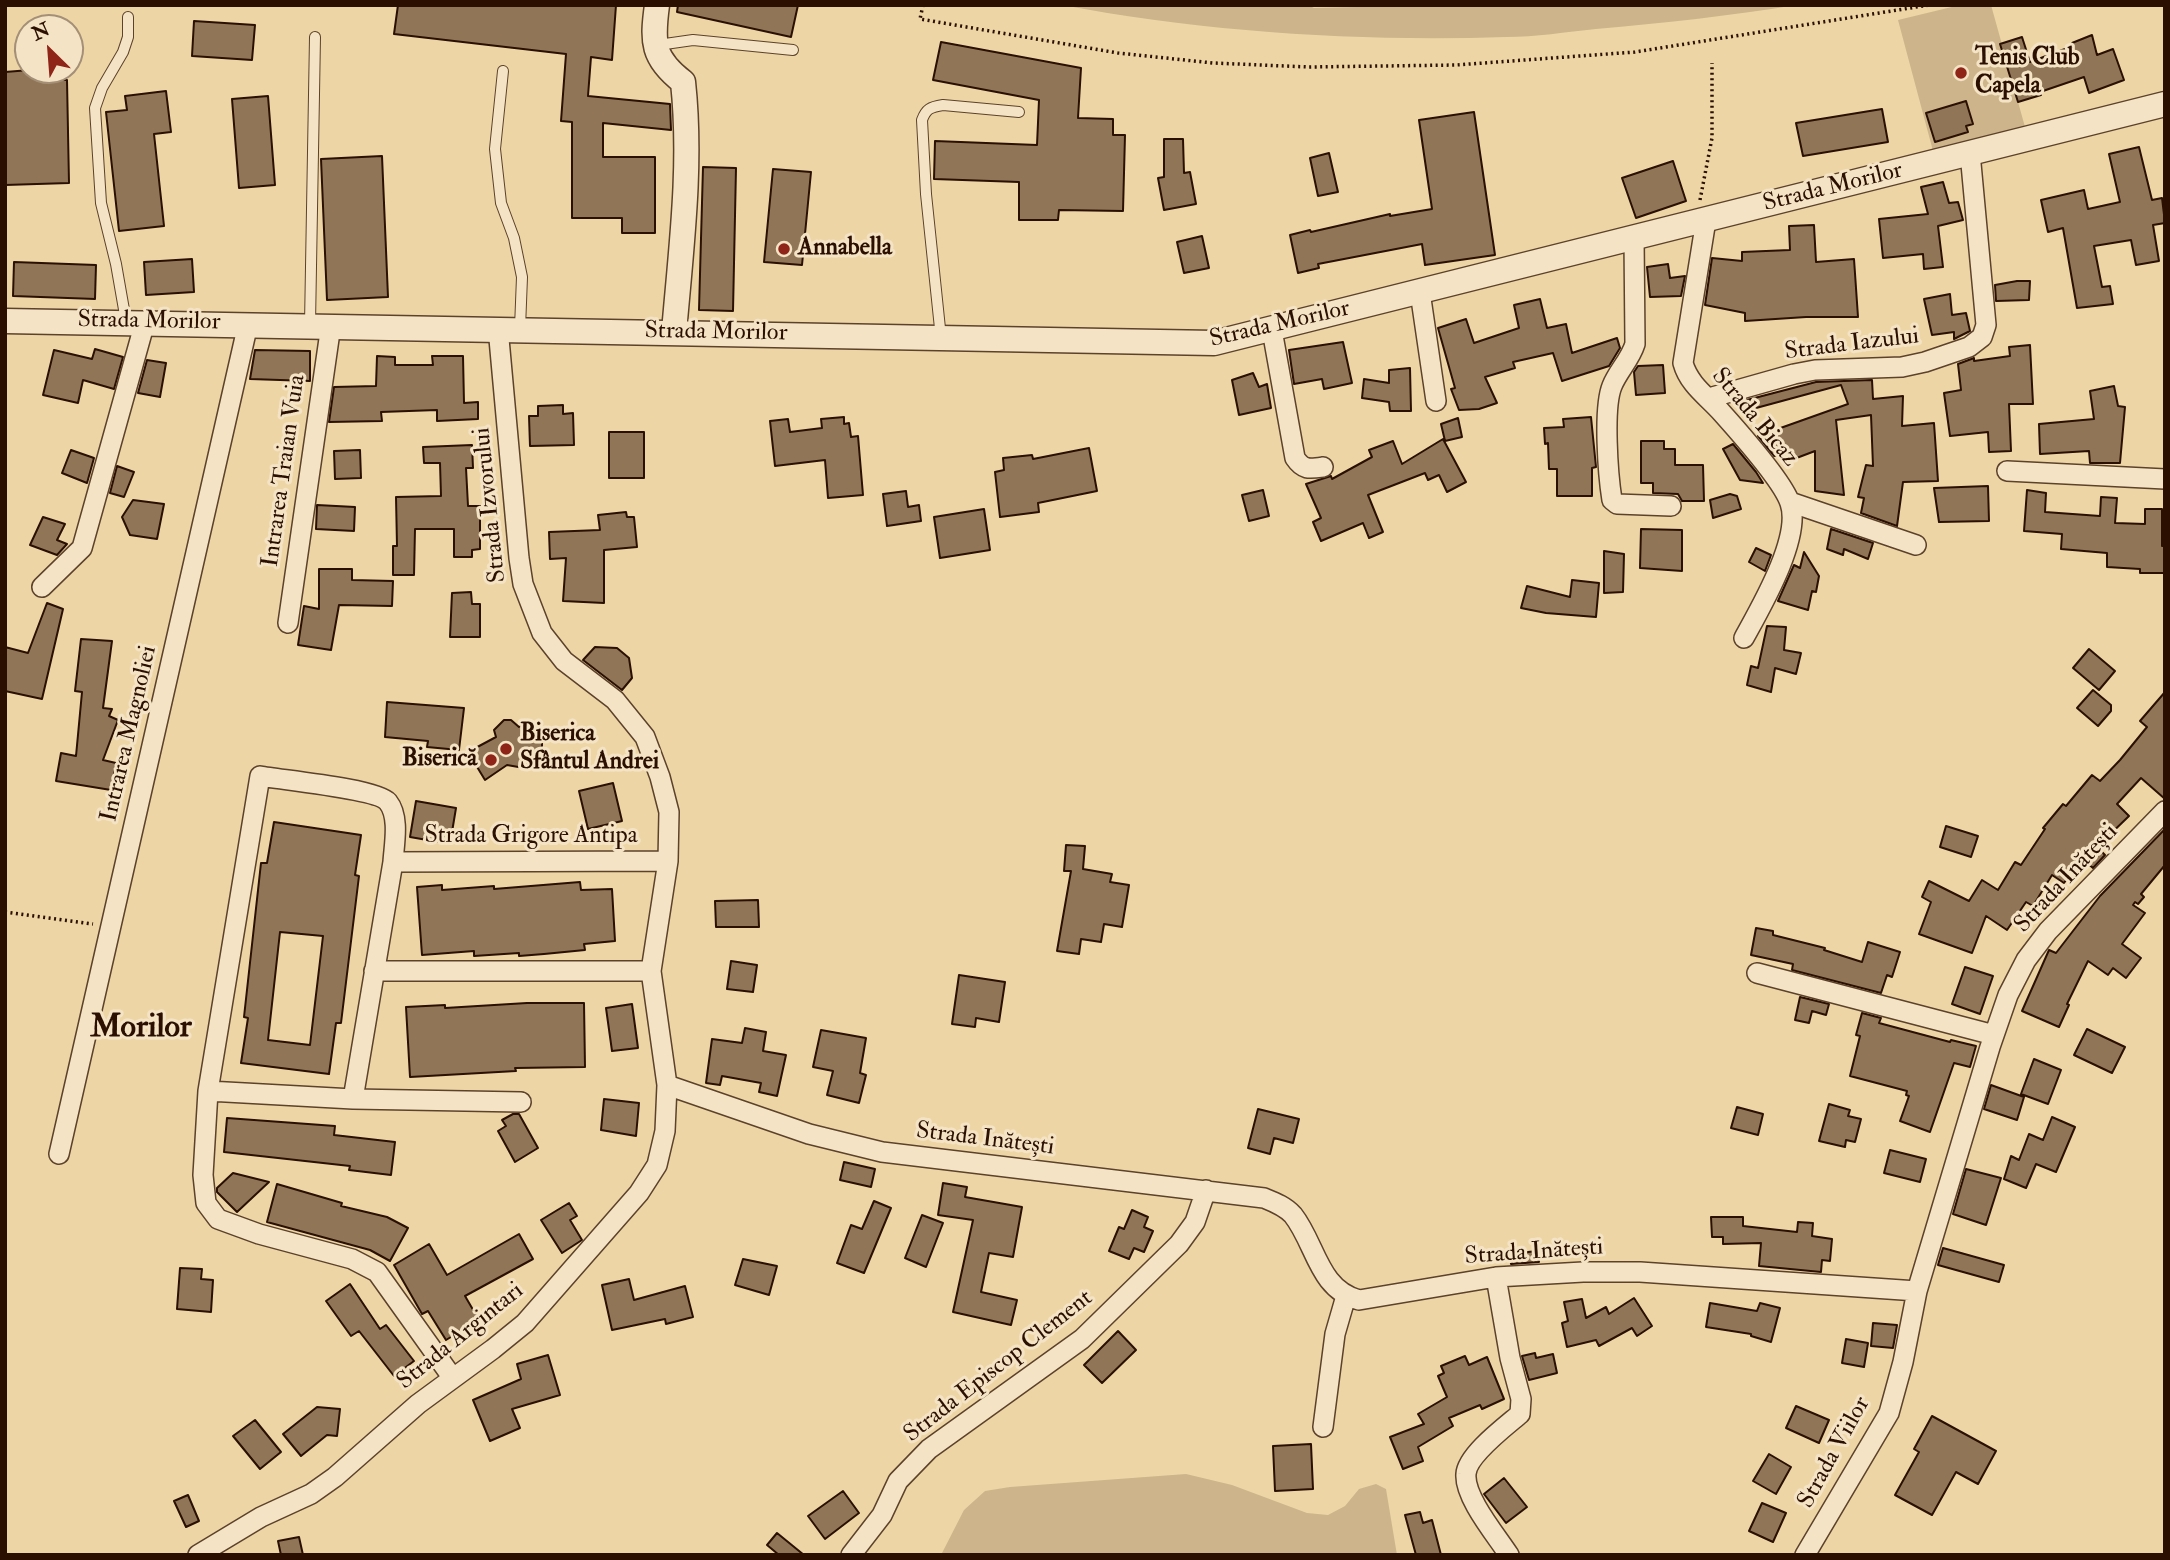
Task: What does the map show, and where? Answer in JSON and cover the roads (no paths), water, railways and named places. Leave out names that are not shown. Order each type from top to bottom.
[{"type":"street","points":[[657,5],[654,46],[666,69],[683,82],[686,111],[686,188],[674,332]]},
{"type":"street","name":"Strada Morilor","points":[[5,321],[1214,343],[2165,104]]},
{"type":"street","name":"Strada Iazului","points":[[1709,398],[1805,372],[1902,367],[1925,362],[1978,342],[1986,325],[1985,300],[1970,153]]},
{"type":"street","name":"Strada Bicaz","points":[[1700,222],[1683,363],[1690,381],[1709,398],[1779,484],[1790,502],[1793,515],[1790,543],[1744,638]]},
{"type":"street","points":[[1634,238],[1635,344],[1630,358],[1611,387],[1608,405],[1612,500],[1617,504],[1671,506]]},
{"type":"street","points":[[1420,292],[1436,401]]},
{"type":"street","points":[[42,587],[82,548],[136,322]]},
{"type":"street","name":"Intrarea Magnoliei","points":[[60,1154],[248,324]]},
{"type":"street","name":"Intrarea Traian Vuia","points":[[288,623],[320,325]]},
{"type":"street","name":"Strada Izvorului","points":[[509,329],[523,584],[536,621],[552,647],[578,673],[615,700],[645,737],[669,812],[668,861],[651,971],[667,1085]]},
{"type":"street","points":[[1272,330],[1295,458],[1300,466],[1306,469],[1323,467]]},
{"type":"street","points":[[2007,471],[2165,479]]},
{"type":"street","points":[[1790,502],[1916,545]]},
{"type":"street","points":[[353,1099],[393,862],[395,822],[388,802],[371,793],[260,776],[208,1091],[203,1175],[206,1203],[218,1219],[259,1234],[352,1259],[377,1272],[453,1377]]},
{"type":"street","name":"Strada Inătești","points":[[667,1085],[809,1134],[881,1152],[1264,1198],[1282,1205],[1293,1215],[1331,1285],[1346,1297],[1359,1300],[1496,1277],[1583,1272],[1640,1272],[1917,1291],[1994,1035],[2026,960],[2048,931],[2165,811]]},
{"type":"street","name":"Strada Grigore Antipa","points":[[393,862],[668,861]]},
{"type":"street","points":[[374,971],[651,971]]},
{"type":"street","points":[[1757,973],[1994,1035]]},
{"type":"street","name":"Strada Argintari","points":[[198,1555],[261,1517],[311,1494],[335,1477],[383,1432],[525,1323],[639,1193],[657,1164],[664,1130],[667,1085]]},
{"type":"street","points":[[208,1091],[353,1099],[521,1102]]},
{"type":"street","name":"Strada Episcop Clement","points":[[851,1555],[882,1515],[898,1481],[929,1449],[1082,1339],[1179,1244],[1195,1222],[1206,1191]]},
{"type":"street","points":[[1496,1277],[1521,1399],[1520,1414],[1474,1457],[1466,1472],[1468,1489],[1509,1555]]},
{"type":"street","name":"Strada Viilor","points":[[1805,1555],[1889,1413],[1903,1362],[1917,1291]]},
{"type":"street","points":[[1323,1427],[1335,1334],[1346,1297]]},
{"type":"lane","points":[[128,17],[128,37],[123,52],[102,88],[95,108],[101,203],[116,264],[136,322]]},
{"type":"lane","points":[[316,37],[320,325]]},
{"type":"lane","points":[[654,46],[693,40],[793,50]]},
{"type":"lane","points":[[503,71],[495,149],[501,203],[514,238],[522,276],[509,329]]},
{"type":"lane","points":[[941,338],[926,194],[922,120],[925,111],[933,106],[943,105],[1019,112]]},
{"type":"place","name":"Tenis Club Capela","points":[[1961,73]]},
{"type":"place","name":"Annabella","points":[[784,249]]},
{"type":"place","name":"Biserica Sfântul Andrei","points":[[506,749]]},
{"type":"place","name":"Biserică","points":[[491,760]]},
{"type":"district","name":"Morilor","points":[[141,1029]]}]
